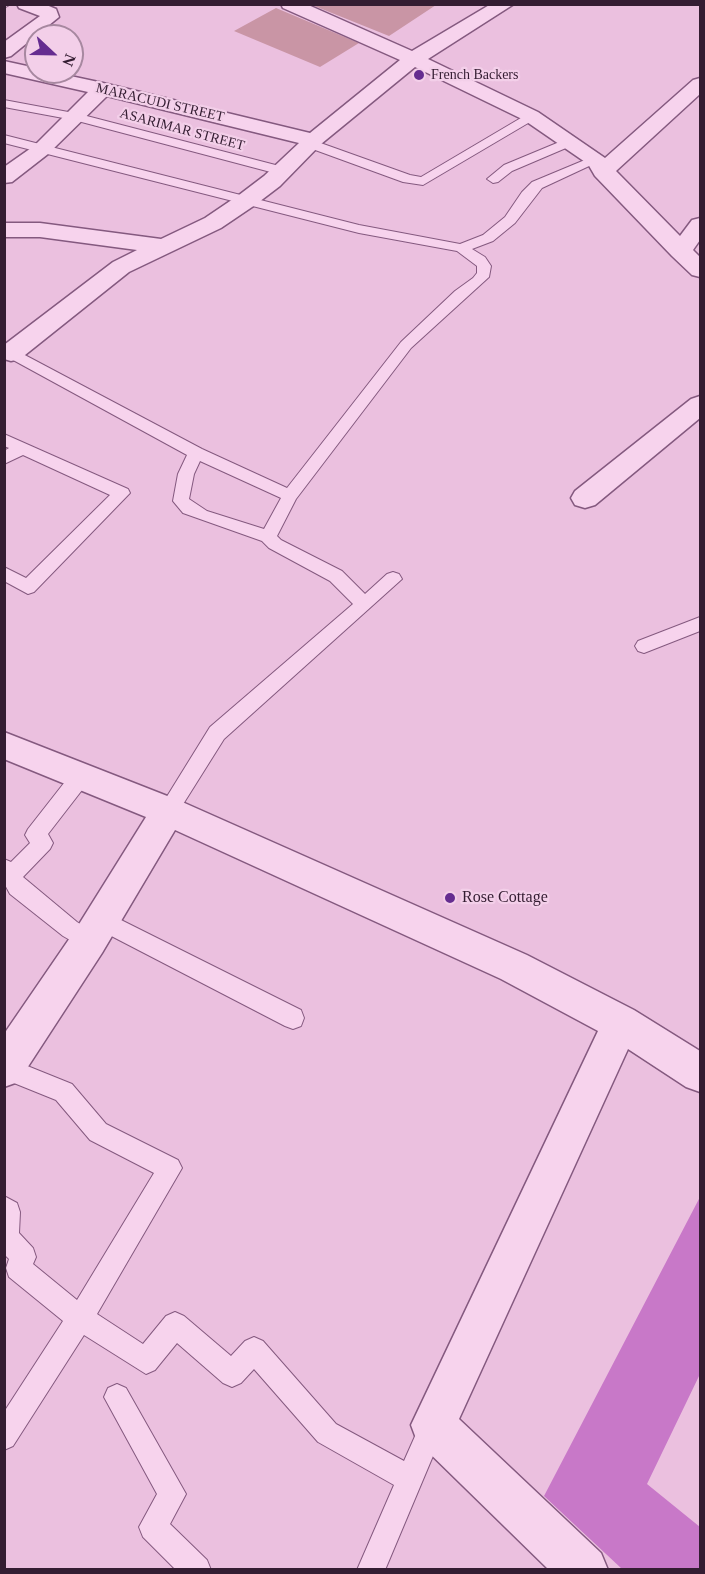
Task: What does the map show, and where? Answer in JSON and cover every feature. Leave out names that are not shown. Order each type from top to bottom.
[{"type":"street","points":[[4,52],[50,17],[49,13],[26,4]]},
{"type":"street","points":[[290,4],[413,59],[531,116],[600,166],[700,270]]},
{"type":"street","points":[[7,354],[121,267],[213,223],[247,200],[312,142],[413,59],[505,4]]},
{"type":"street","name":"MARACUDI STREET","points":[[4,68],[103,89],[312,142]]},
{"type":"street","points":[[600,166],[637,143],[700,84]]},
{"type":"street","points":[[4,177],[41,150],[103,89]]},
{"type":"street","points":[[680,251],[700,225]]},
{"type":"street","points":[[4,230],[40,230],[164,246]]},
{"type":"street","points":[[585,498],[700,405]]},
{"type":"street","points":[[4,745],[168,811],[514,967],[621,1023],[700,1073]]},
{"type":"street","points":[[4,1068],[95,930],[168,811]]},
{"type":"street","points":[[585,1569],[433,1425],[621,1023]]},
{"type":"lane","name":"ASARIMAR STREET","points":[[4,103],[75,117],[282,171]]},
{"type":"lane","points":[[312,142],[408,179],[423,181],[531,116]]},
{"type":"lane","points":[[4,140],[359,229],[461,248],[480,260],[484,266],[484,274],[406,345],[290,496],[268,537]]},
{"type":"lane","points":[[493,179],[508,168],[569,142]]},
{"type":"lane","points":[[461,248],[489,238],[510,220],[526,195],[537,185],[600,166]]},
{"type":"lane","points":[[7,354],[196,453],[290,496]]},
{"type":"lane","points":[[4,439],[122,493],[28,587],[4,573]]},
{"type":"lane","points":[[4,459],[21,448]]},
{"type":"lane","points":[[196,453],[186,474],[181,501],[189,509],[268,537],[275,544],[336,576],[363,603]]},
{"type":"lane","points":[[168,811],[217,733],[393,579]]},
{"type":"lane","points":[[644,646],[700,624]]},
{"type":"lane","points":[[82,775],[35,835],[43,843],[7,872],[17,886],[70,929],[95,930],[188,962],[293,1018]]},
{"type":"lane","points":[[4,1068],[64,1092],[98,1132],[170,1168],[80,1318],[4,1437]]},
{"type":"lane","points":[[4,1208],[8,1212],[7,1238],[24,1257],[18,1268],[80,1318],[146,1361],[175,1325],[232,1374],[254,1350],[327,1433],[410,1479]]},
{"type":"lane","points":[[117,1397],[172,1494],[153,1527],[197,1569]]},
{"type":"lane","points":[[371,1569],[433,1425]]},
{"type":"shaded area","points":[[312,5],[436,5],[389,36]]},
{"type":"shaded area","points":[[276,8],[359,43],[320,67],[234,31]]},
{"type":"building","points":[[700,1197],[700,1374],[647,1484],[700,1527],[700,1569],[622,1569],[544,1496]]},
{"type":"place","name":"French Backers","points":[[419,75]]},
{"type":"place","name":"Rose Cottage","points":[[450,898]]}]
